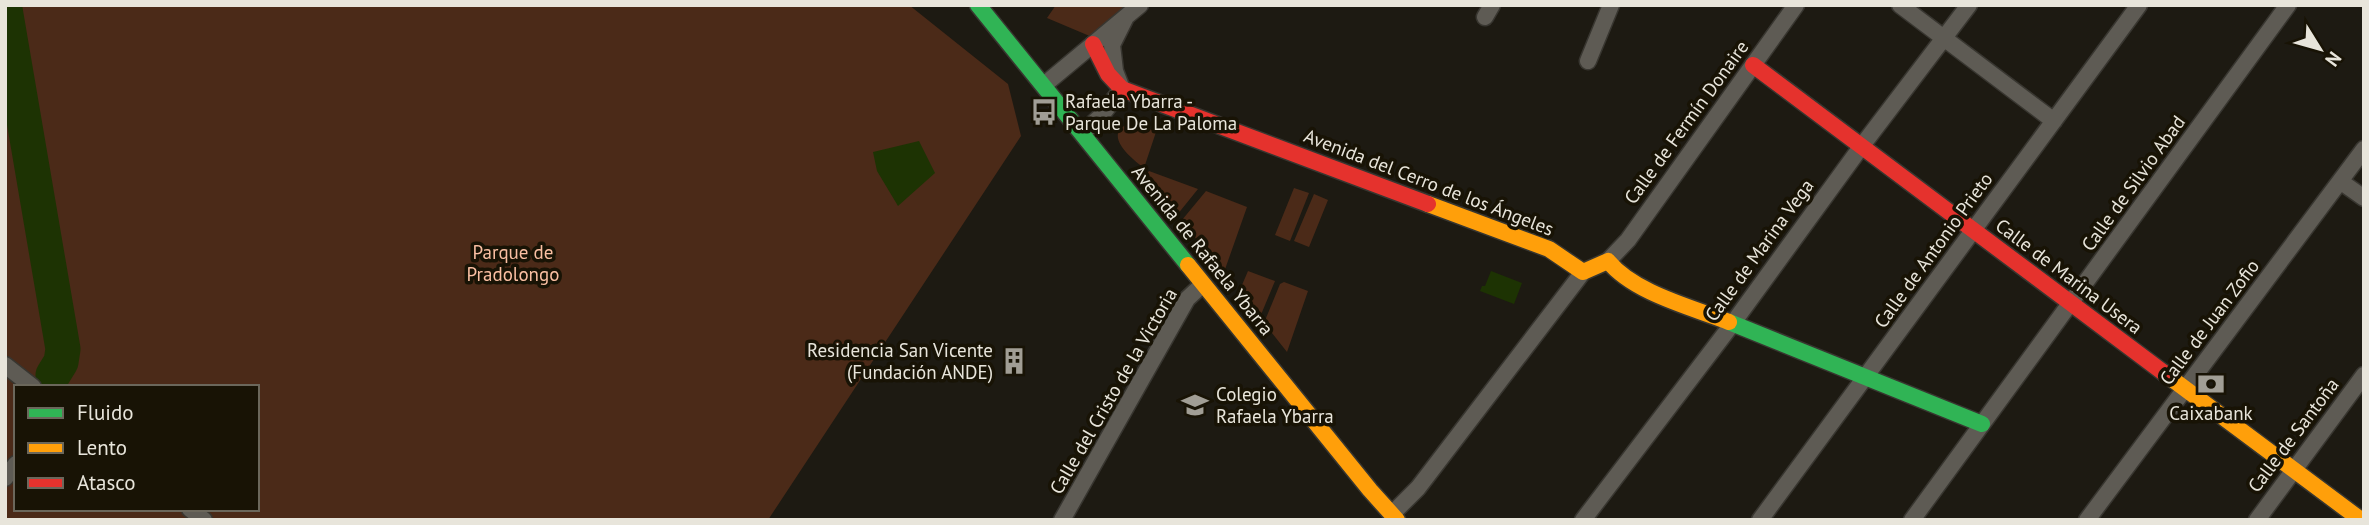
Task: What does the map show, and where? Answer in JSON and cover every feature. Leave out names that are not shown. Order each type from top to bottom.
[{"type":"street","name":"Avenida de Rafaela Ybarra","points":[[978,5],[1202,285],[1395,517]]},
{"type":"street","points":[[1044,85],[1140,5]]},
{"type":"street","points":[[1588,61],[1611,5]]},
{"type":"street","name":"Calle de Fermín Donaire","points":[[1608,261],[1628,240],[1796,5]]},
{"type":"street","points":[[1900,5],[2054,121]]},
{"type":"street","name":"Calle de Marina Vega","points":[[1583,520],[1969,5]]},
{"type":"street","name":"Calle de Antonio Prieto","points":[[1760,520],[2139,5]]},
{"type":"street","name":"Calle de Silvio Abad","points":[[1912,520],[2288,5]]},
{"type":"street","points":[[1122,89],[1115,71],[1112,45],[1125,19]]},
{"type":"street","points":[[1093,44],[1108,74],[1122,89]]},
{"type":"street","name":"Calle de Marina Usera","points":[[1753,65],[2361,520]]},
{"type":"street","points":[[1082,134],[1100,117],[1122,89]]},
{"type":"street","name":"Avenida del Cerro de los Ángeles","points":[[1122,89],[1549,249],[1583,272]]},
{"type":"street","name":"Calle de Juan Zofio","points":[[2087,520],[2364,149]]},
{"type":"street","points":[[2340,181],[2364,198]]},
{"type":"street","points":[[1395,517],[1583,272],[1608,261],[1616,271],[1636,285],[1982,424]]},
{"type":"street","name":"Calle del Cristo de la Victoria","points":[[1062,520],[1187,299],[1202,285]]},
{"type":"street","points":[[5,365],[30,385]]},
{"type":"street","name":"Calle de Santoña","points":[[2257,520],[2364,375]]},
{"type":"green space","name":"Parque de Pradolongo","points":[[5,5],[909,5],[1008,84],[1021,136],[768,520],[5,520]]},
{"type":"green space","points":[[1056,5],[1126,5],[1092,37],[1047,18]]},
{"type":"green space","points":[[1130,123],[1137,123],[1156,132],[1144,168],[1126,152],[1118,139],[1118,133]]},
{"type":"green space","points":[[1149,171],[1198,189],[1177,215],[1146,175]]},
{"type":"green space","points":[[1294,188],[1309,193],[1290,241],[1275,235]]},
{"type":"green space","points":[[1206,191],[1247,207],[1223,275],[1182,220]]},
{"type":"green space","points":[[1314,194],[1328,200],[1309,247],[1294,241]]},
{"type":"green space","points":[[1248,271],[1275,281],[1260,317],[1239,292]]},
{"type":"green space","points":[[1284,282],[1308,291],[1287,352],[1264,323],[1280,284]]},
{"type":"shaded area","points":[[919,141],[935,173],[898,206],[877,171],[873,152]]},
{"type":"shaded area","points":[[1491,271],[1522,283],[1514,304],[1480,291]]},
{"type":"waterway","points":[[5,9],[63,349],[61,362],[53,375]]},
{"type":"traffic: fast","points":[[978,5],[1188,265]]},
{"type":"traffic: fast","points":[[1729,322],[1982,424]]},
{"type":"traffic: slow","points":[[1428,204],[1549,249],[1583,272],[1608,261],[1619,272],[1648,290],[1729,322]]},
{"type":"traffic: slow","points":[[1188,265],[1397,520]]},
{"type":"traffic: slow","points":[[2164,373],[2361,520]]},
{"type":"traffic: jam","points":[[1093,44],[1108,74],[1122,89],[1428,204]]},
{"type":"traffic: jam","points":[[1753,65],[2164,373]]},
{"type":"place","name":"Rafaela Ybarra - Parque De La Paloma","points":[[1044,112]]},
{"type":"place","name":"Residencia San Vicente (Fundación ANDE)","points":[[1014,361]]},
{"type":"place","name":"Caixabank","points":[[2211,384]]},
{"type":"place","name":"Colegio Rafaela Ybarra","points":[[1195,405]]}]
